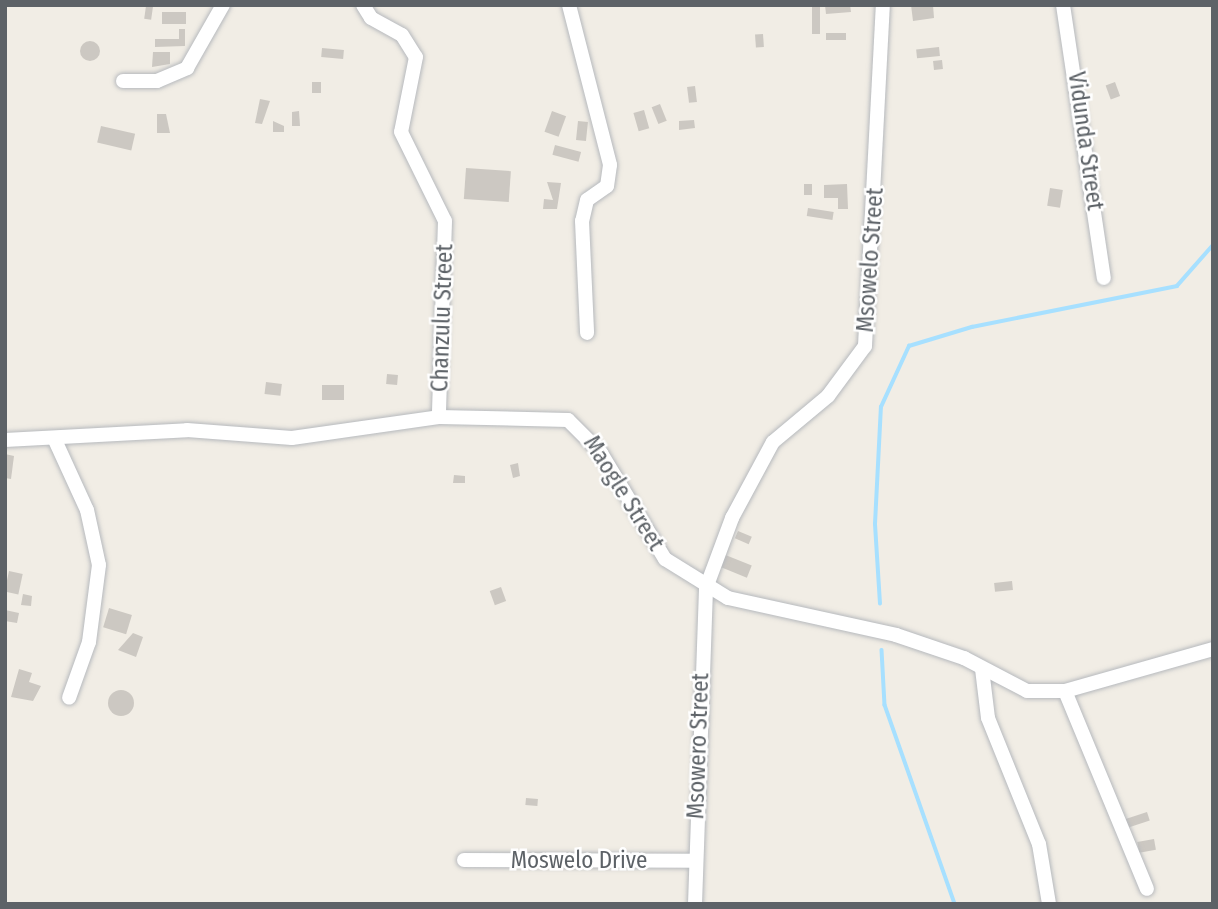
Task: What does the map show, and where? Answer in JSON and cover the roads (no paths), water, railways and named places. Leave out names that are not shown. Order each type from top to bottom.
[{"type":"street","points":[[123,81],[157,81],[187,68],[222,5]]},
{"type":"street","name":"Chanzulu Street","points":[[363,5],[371,18],[402,35],[416,57],[401,132],[445,220],[439,417]]},
{"type":"street","points":[[569,5],[610,165],[607,186],[587,201],[582,220],[587,333]]},
{"type":"street","name":"Msowelo Street","points":[[706,589],[732,518],[773,442],[828,396],[865,346],[883,5]]},
{"type":"street","name":"Vidunda Street","points":[[1063,5],[1104,278]]},
{"type":"street","name":"Maogle Street","points":[[5,440],[187,430],[292,438],[439,417],[544,417],[583,428],[665,559],[706,589],[799,617],[896,635],[982,669],[1027,691],[1065,691],[1213,649]]},
{"type":"street","points":[[54,438],[87,510],[99,565],[89,642],[69,698]]},
{"type":"street","name":"Msowero Street","points":[[695,904],[694,861],[706,589]]},
{"type":"street","points":[[982,669],[988,718],[1039,844],[1049,904]]},
{"type":"street","points":[[1065,691],[1147,889]]},
{"type":"street","name":"Moswelo Drive","points":[[464,859],[694,861]]},
{"type":"waterway","points":[[880,604],[875,524],[881,407],[909,346],[972,327],[1177,286],[1213,245]]},
{"type":"waterway","points":[[882,650],[885,705],[955,904]]}]
